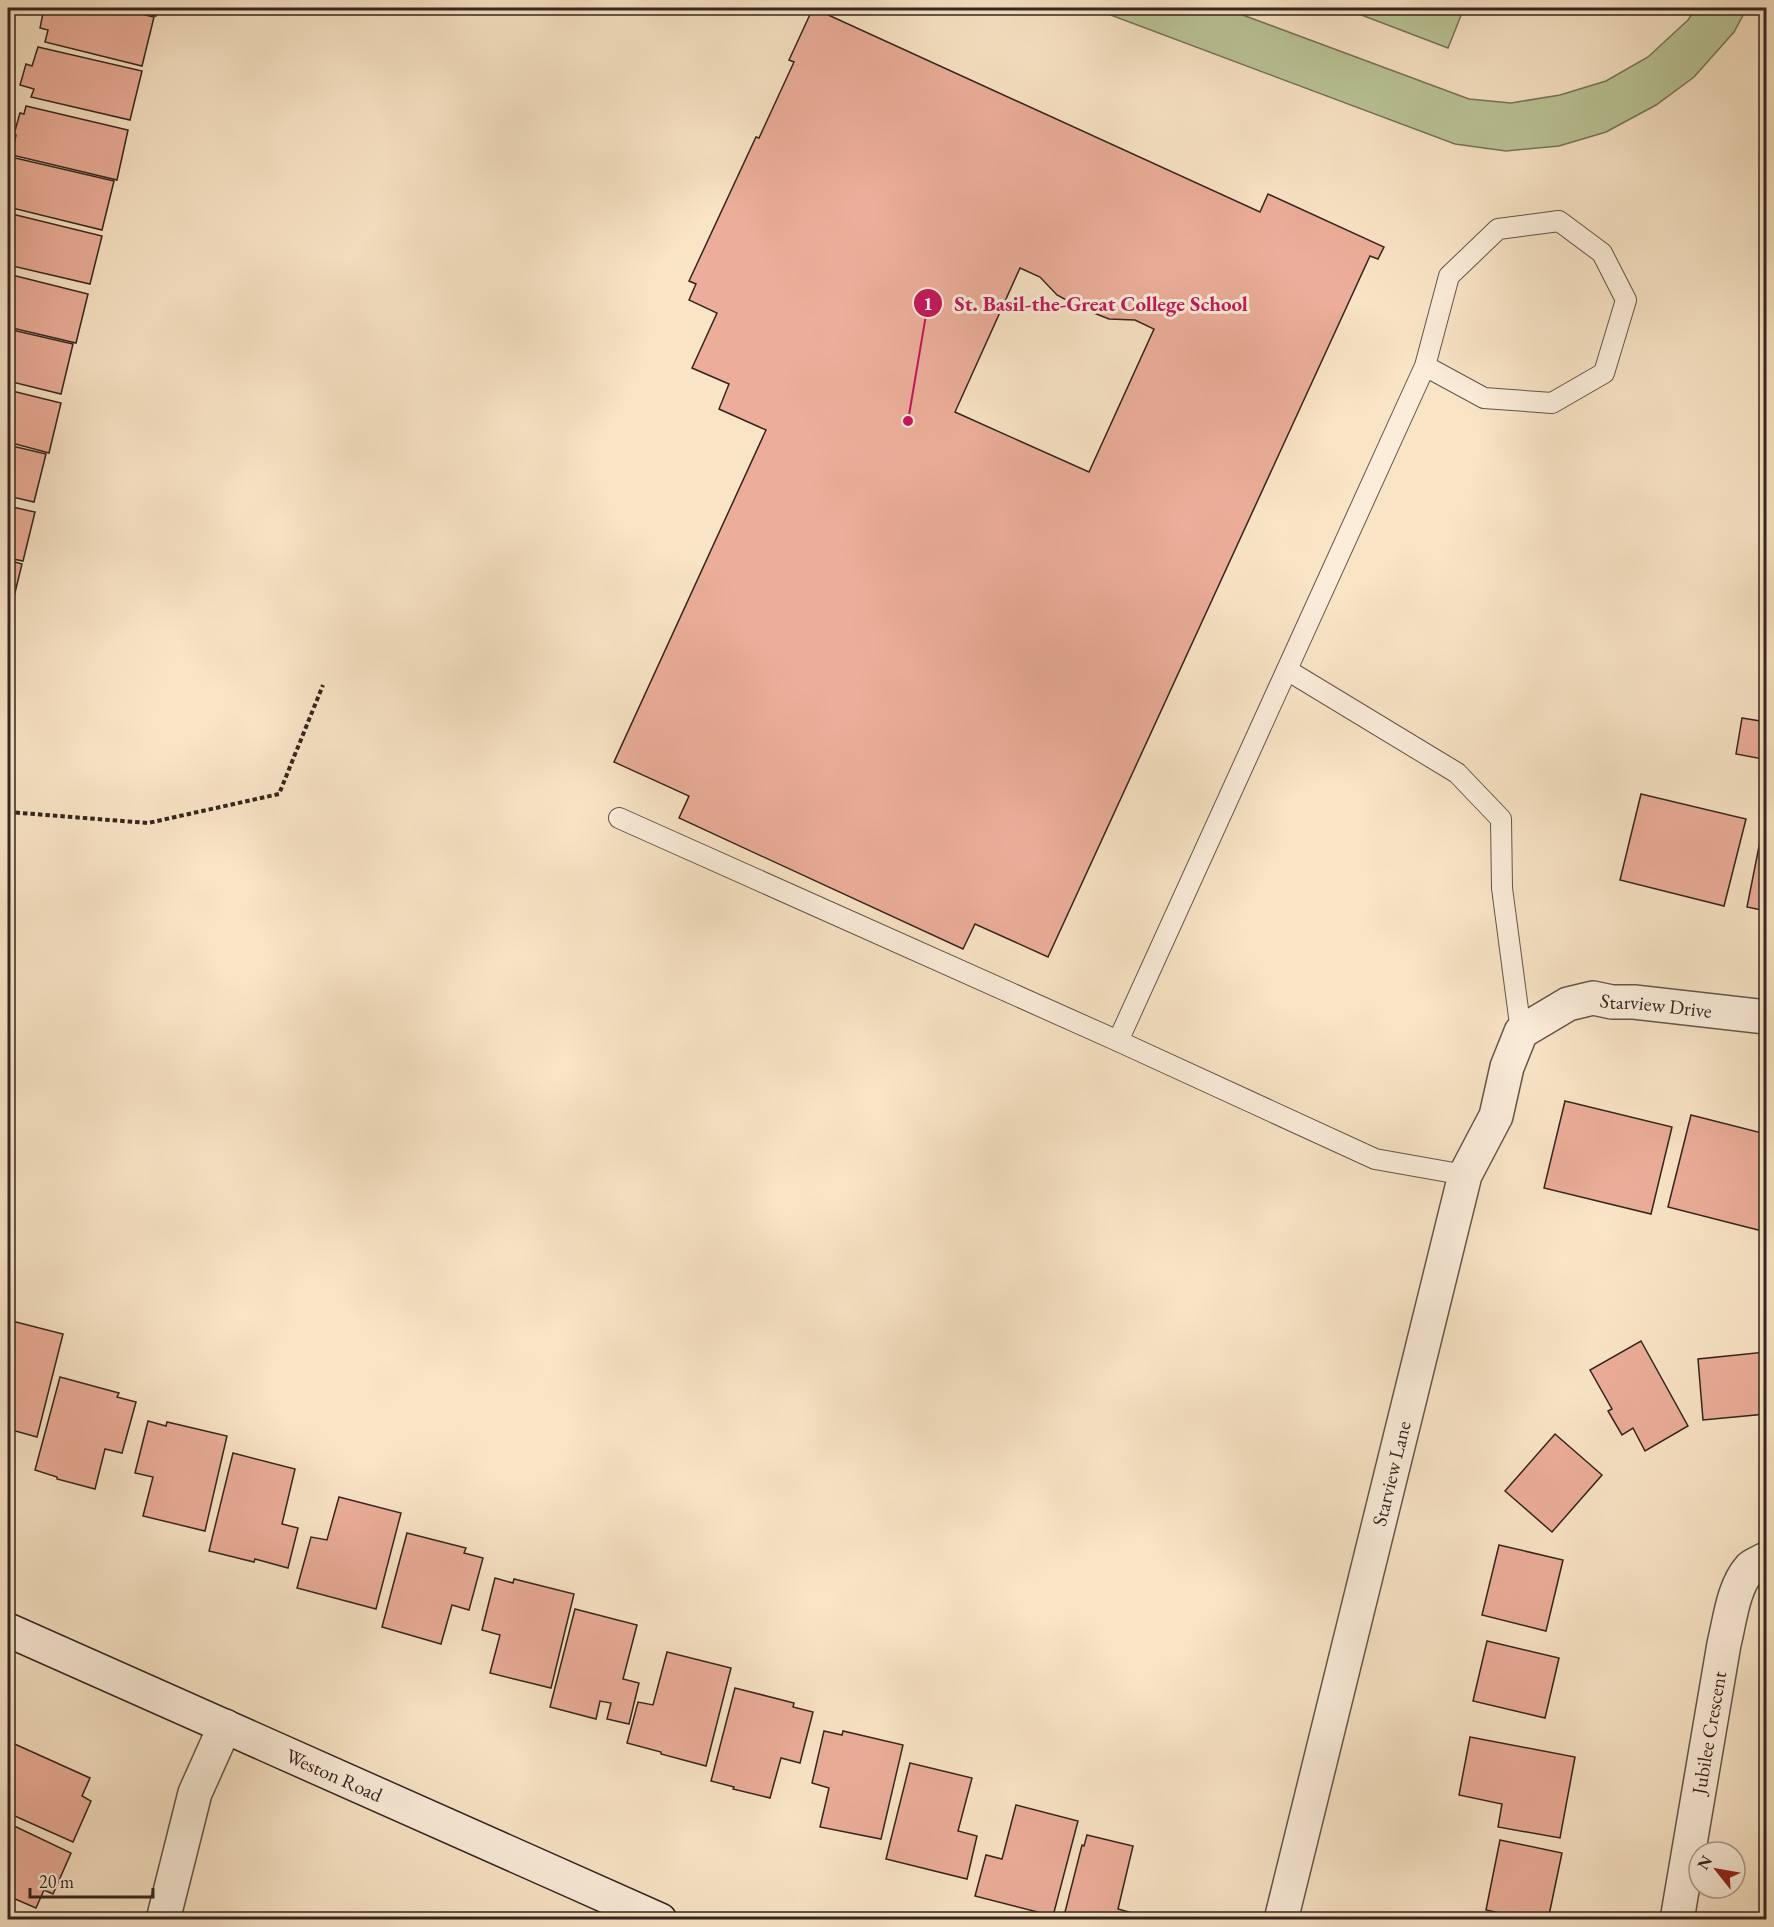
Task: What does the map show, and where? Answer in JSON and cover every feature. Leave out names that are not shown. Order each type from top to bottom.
[{"type":"street","name":"Starview Drive","points":[[1521,1032],[1568,1004],[1593,998],[1612,1002],[1634,1002],[1767,1017]]},
{"type":"street","name":"Starview Lane","points":[[1281,1920],[1465,1175],[1496,1116],[1507,1067],[1521,1032]]},
{"type":"street","name":"Jubilee Crescent","points":[[1677,1920],[1722,1656],[1731,1616],[1738,1588],[1751,1567],[1767,1559]]},
{"type":"street","name":"Weston Road","points":[[8,1630],[660,1920]]},
{"type":"street","points":[[163,1920],[195,1793],[225,1726]]},
{"type":"lane","points":[[1118,1041],[1425,366],[1449,276],[1498,229],[1559,221],[1602,253],[1626,300],[1604,373],[1552,403],[1484,398],[1425,366]]},
{"type":"lane","points":[[1287,670],[1457,772],[1501,819],[1502,888],[1521,1032]]},
{"type":"lane","points":[[619,818],[1118,1041],[1375,1159],[1465,1175]]},
{"type":"path","points":[[8,812],[148,823],[279,794],[323,685]]},
{"type":"green space","points":[[1092,8],[1224,8],[1469,99],[1511,103],[1560,95],[1606,81],[1648,57],[1688,20],[1696,8],[1747,8],[1734,32],[1694,77],[1656,105],[1606,132],[1559,146],[1506,151],[1455,144]]},
{"type":"green space","points":[[1343,8],[1464,8],[1448,48]]},
{"type":"building","points":[[48,8],[115,8],[154,17],[142,66],[45,42],[48,30],[40,28],[43,13],[46,14]]},
{"type":"building","points":[[123,8],[158,8],[156,16]]},
{"type":"building","points":[[813,8],[1260,212],[1268,194],[1384,247],[1378,259],[1370,256],[1048,957],[975,924],[963,949],[679,818],[689,796],[614,762],[766,430],[719,409],[729,384],[692,368],[717,313],[689,300],[696,284],[689,281],[756,137],[759,138],[794,62],[789,60]],"holes":[[[1020,268],[1040,277],[1057,295],[1081,308],[1109,319],[1135,320],[1154,329],[1089,472],[955,412]]]},
{"type":"building","points":[[38,47],[142,71],[130,120],[31,97],[34,89],[20,85],[26,64],[32,66]]},
{"type":"building","points":[[26,106],[128,130],[117,180],[12,155],[16,135],[14,134],[20,113],[24,114]]},
{"type":"building","points":[[11,157],[114,181],[102,230],[8,207],[8,175]]},
{"type":"building","points":[[8,213],[102,236],[90,284],[8,265]]},
{"type":"building","points":[[8,274],[88,294],[76,343],[8,327]]},
{"type":"building","points":[[8,329],[73,344],[61,394],[8,381]]},
{"type":"building","points":[[8,390],[61,403],[49,453],[8,442]]},
{"type":"building","points":[[8,445],[46,454],[34,502],[8,496]]},
{"type":"building","points":[[8,506],[35,512],[23,561],[8,558]]},
{"type":"building","points":[[8,560],[22,564],[10,613],[8,612]]},
{"type":"building","points":[[1742,718],[1766,722],[1766,771],[1761,770],[1763,759],[1736,754]]},
{"type":"building","points":[[1641,794],[1746,819],[1724,906],[1620,880]]},
{"type":"building","points":[[1764,821],[1766,822],[1766,911],[1747,907]]},
{"type":"building","points":[[1565,1101],[1672,1127],[1651,1214],[1544,1188]]},
{"type":"building","points":[[1691,1115],[1766,1134],[1766,1232],[1668,1207]]},
{"type":"building","points":[[8,1320],[63,1334],[37,1437],[8,1429]]},
{"type":"building","points":[[1641,1341],[1688,1426],[1645,1451],[1633,1428],[1622,1435],[1608,1411],[1612,1409],[1590,1370]]},
{"type":"building","points":[[1766,1352],[1766,1414],[1703,1420],[1698,1359]]},
{"type":"building","points":[[60,1377],[119,1393],[117,1397],[136,1402],[122,1453],[105,1449],[95,1489],[57,1479],[57,1477],[35,1470]]},
{"type":"building","points":[[148,1421],[166,1426],[167,1422],[227,1436],[205,1531],[143,1516],[153,1477],[135,1473]]},
{"type":"building","points":[[1555,1434],[1602,1475],[1552,1532],[1505,1491]]},
{"type":"building","points":[[233,1453],[295,1469],[282,1524],[298,1528],[288,1568],[255,1559],[254,1562],[209,1551]]},
{"type":"building","points":[[339,1497],[401,1513],[376,1609],[297,1588],[311,1537],[327,1540]]},
{"type":"building","points":[[407,1533],[466,1548],[464,1553],[483,1558],[469,1610],[452,1605],[441,1644],[382,1627]]},
{"type":"building","points":[[1499,1545],[1563,1560],[1546,1631],[1482,1615]]},
{"type":"building","points":[[495,1578],[513,1583],[514,1579],[574,1594],[551,1688],[490,1673],[500,1635],[482,1630]]},
{"type":"building","points":[[575,1609],[637,1625],[623,1679],[639,1683],[629,1724],[607,1719],[611,1703],[600,1701],[596,1719],[550,1707]]},
{"type":"building","points":[[1487,1641],[1559,1658],[1545,1718],[1473,1701]]},
{"type":"building","points":[[667,1652],[731,1668],[706,1766],[627,1743],[638,1702],[653,1705]]},
{"type":"building","points":[[735,1688],[794,1703],[793,1707],[813,1712],[800,1763],[781,1758],[770,1798],[711,1781]]},
{"type":"building","points":[[824,1731],[842,1735],[843,1731],[903,1745],[881,1839],[820,1827],[829,1788],[812,1783]]},
{"type":"building","points":[[1470,1737],[1575,1757],[1560,1838],[1498,1827],[1502,1804],[1459,1795]]},
{"type":"building","points":[[8,1741],[90,1778],[82,1796],[91,1801],[73,1842],[8,1813]]},
{"type":"building","points":[[910,1763],[972,1778],[958,1831],[977,1836],[967,1879],[886,1859]]},
{"type":"building","points":[[1016,1805],[1078,1821],[1053,1916],[975,1896],[986,1855],[1002,1859]]},
{"type":"building","points":[[8,1823],[71,1853],[53,1894],[44,1890],[36,1908],[8,1896]]},
{"type":"building","points":[[1087,1835],[1133,1846],[1118,1909],[1136,1914],[1135,1920],[1063,1920],[1082,1845],[1084,1846]]},
{"type":"building","points":[[1500,1840],[1562,1853],[1548,1920],[1530,1920],[1486,1910]]},
{"type":"place","name":"St. Basil-the-Great College School","points":[[908,421]]}]
